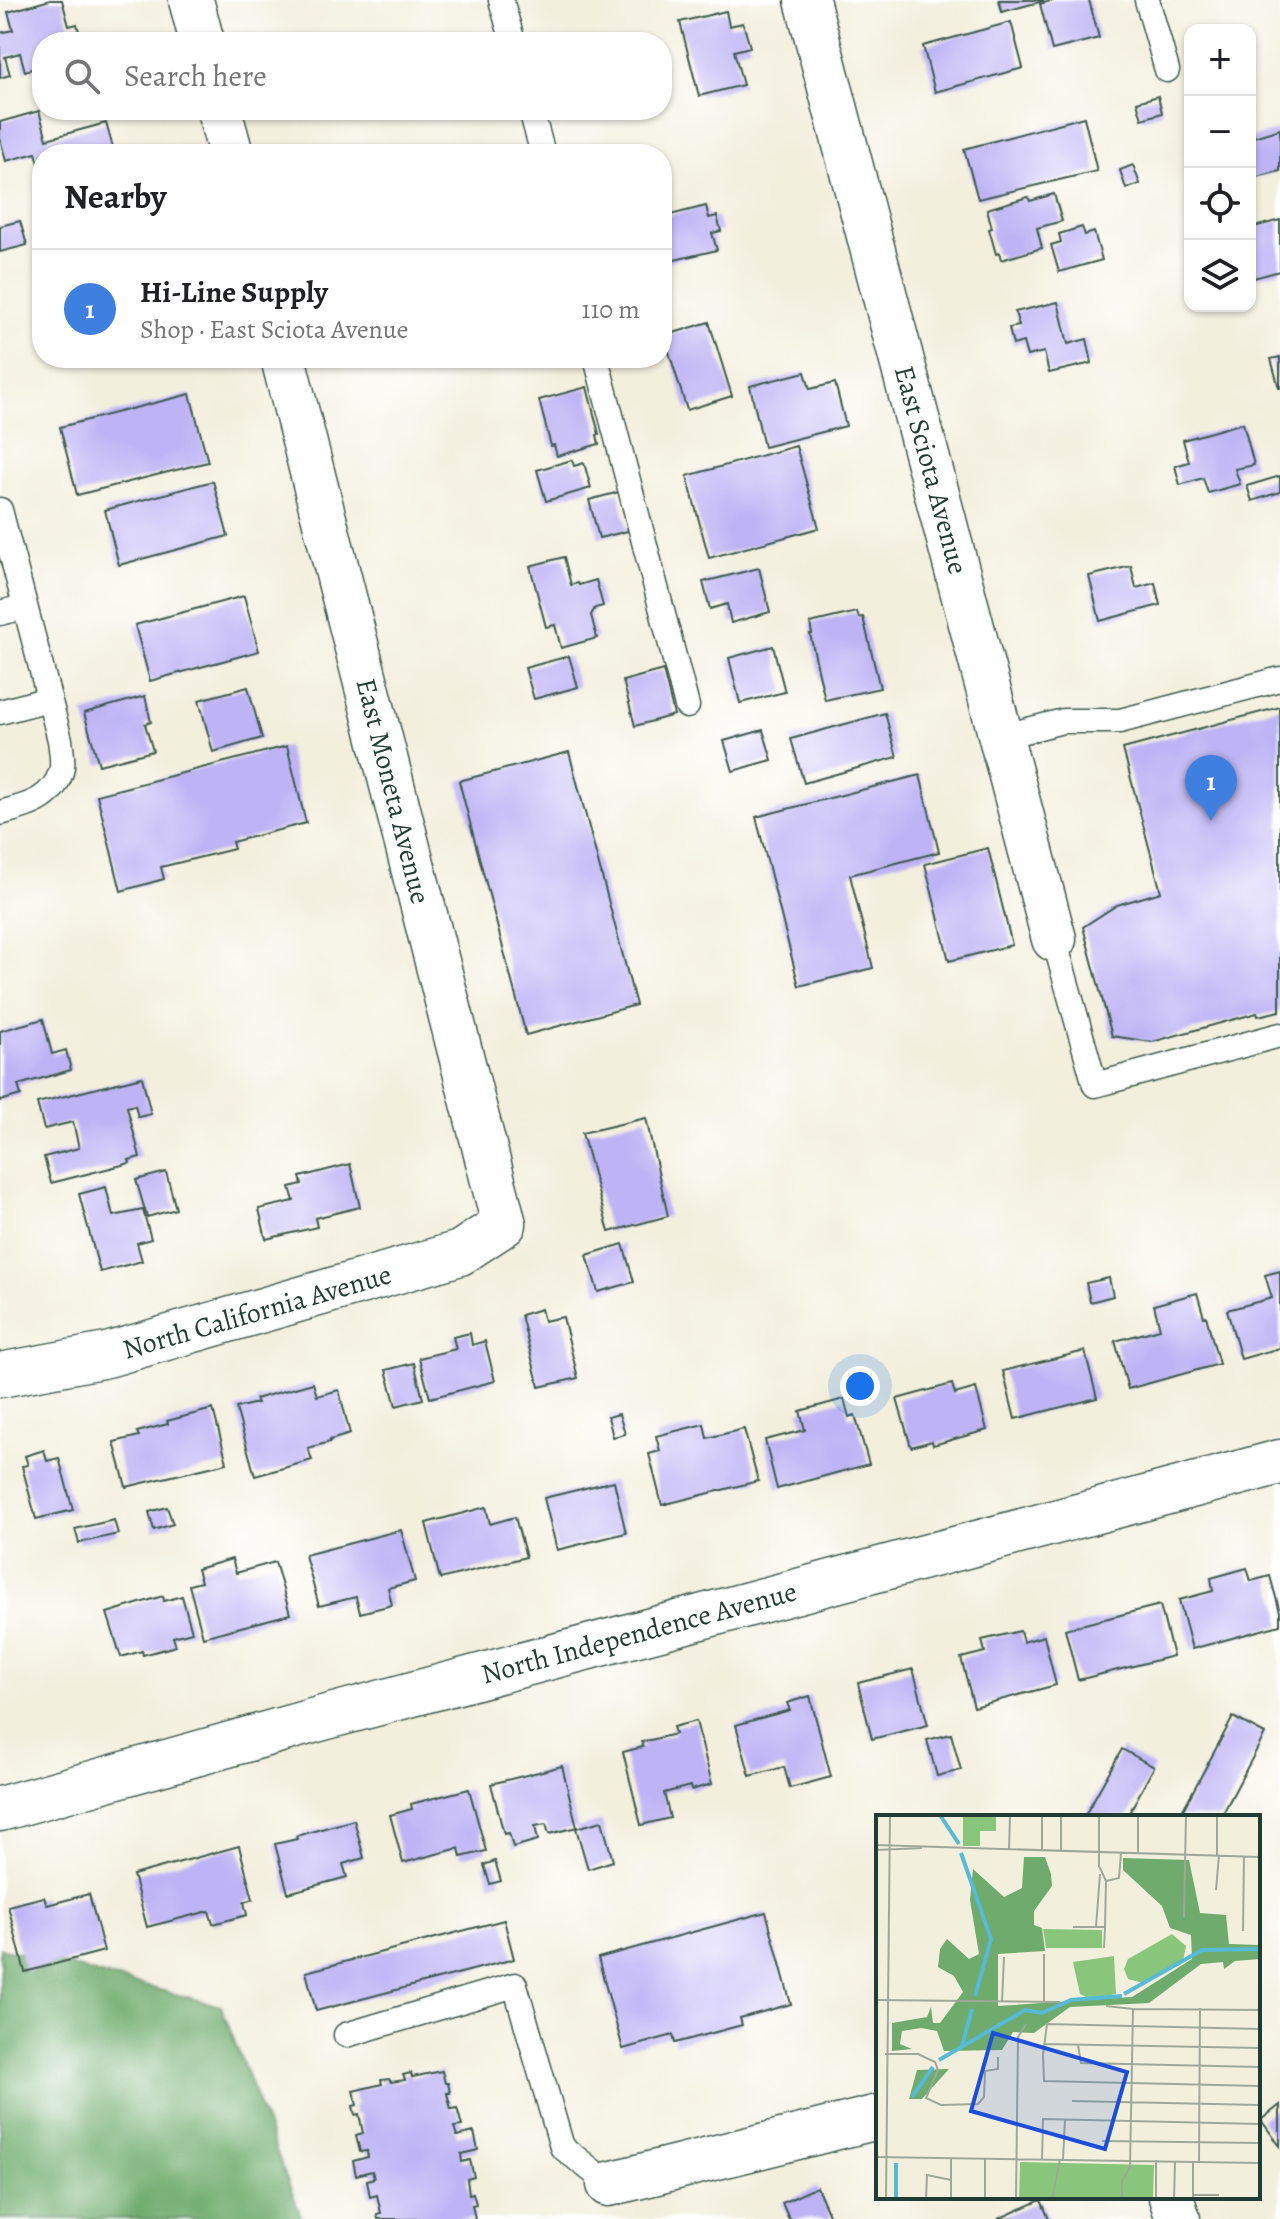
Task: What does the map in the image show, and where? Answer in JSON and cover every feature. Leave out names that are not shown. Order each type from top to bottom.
[{"type":"street","points":[[191,0],[199,32]]},
{"type":"street","name":"East Sciota Avenue","points":[[807,0],[1054,939]]},
{"type":"street","points":[[222,120],[228,144]]},
{"type":"street","name":"East Moneta Avenue","points":[[286,368],[504,1224]]},
{"type":"street","name":"North California Avenue","points":[[0,1375],[107,1355],[460,1253],[504,1224]]},
{"type":"street","name":"North Independence Avenue","points":[[0,1809],[323,1718],[1280,1462]]},
{"type":"street","points":[[609,2184],[876,2117]]},
{"type":"street","points":[[1172,2199],[1178,2219]]},
{"type":"lane","points":[[501,0],[510,32]]},
{"type":"lane","points":[[1147,0],[1167,70]]},
{"type":"lane","points":[[534,120],[540,144]]},
{"type":"lane","points":[[599,368],[687,706]]},
{"type":"lane","points":[[0,510],[60,740],[62,770],[51,793],[27,806],[0,813]]},
{"type":"lane","points":[[0,613],[24,607]]},
{"type":"lane","points":[[1001,737],[1063,721],[1120,721],[1280,679]]},
{"type":"lane","points":[[0,712],[49,699]]},
{"type":"lane","points":[[1054,939],[1095,1085],[1280,1035]]},
{"type":"lane","points":[[346,2035],[515,1985],[562,2147],[609,2184]]},
{"type":"green space","points":[[0,1948],[221,2006],[302,2219],[0,2219]]},
{"type":"building","points":[[50,0],[62,0],[69,26],[77,24],[79,32],[32,32],[32,69],[25,71],[20,53],[5,57],[10,75],[0,78],[0,33],[13,30],[8,12]]},
{"type":"building","points":[[999,0],[1043,0],[1043,1],[1002,12]]},
{"type":"building","points":[[1054,0],[1089,0],[1099,38],[1052,50],[1040,4]]},
{"type":"building","points":[[726,11],[729,26],[743,23],[750,47],[734,51],[743,85],[699,96],[680,22]]},
{"type":"building","points":[[1011,22],[1023,68],[935,92],[923,46]]},
{"type":"building","points":[[1158,96],[1162,113],[1142,119],[1137,102]]},
{"type":"building","points":[[32,113],[32,120],[42,120],[47,139],[106,123],[112,144],[32,144],[32,154],[6,161],[0,138],[0,122]]},
{"type":"building","points":[[1084,117],[1097,171],[978,199],[964,149]]},
{"type":"building","points":[[1280,129],[1280,171],[1256,177],[1256,136]]},
{"type":"building","points":[[1133,165],[1140,184],[1126,189],[1120,170]]},
{"type":"building","points":[[1054,194],[1062,221],[1037,228],[1042,248],[1001,260],[999,253],[996,254],[989,229],[992,228],[987,209],[1028,197],[1030,201]]},
{"type":"building","points":[[706,206],[709,218],[717,216],[721,231],[712,233],[717,250],[672,261],[672,214]]},
{"type":"building","points":[[1280,220],[1280,271],[1256,277],[1256,240],[1256,226]]},
{"type":"building","points":[[20,221],[27,245],[0,252],[0,226]]},
{"type":"building","points":[[1082,227],[1085,235],[1094,232],[1102,260],[1059,272],[1051,245],[1061,242],[1059,234]]},
{"type":"building","points":[[1058,302],[1068,344],[1087,339],[1092,363],[1049,373],[1044,352],[1027,356],[1023,342],[1013,345],[1009,328],[1019,326],[1015,312]]},
{"type":"building","points":[[709,322],[732,396],[687,410],[672,362],[672,334]]},
{"type":"building","points":[[1280,357],[1280,388],[1279,388],[1271,359]]},
{"type":"building","points":[[805,372],[810,389],[835,383],[846,426],[764,447],[750,386]]},
{"type":"building","points":[[587,387],[599,444],[557,456],[554,445],[551,446],[539,400]]},
{"type":"building","points":[[190,394],[208,462],[77,495],[60,427]]},
{"type":"building","points":[[1243,423],[1254,465],[1235,469],[1240,484],[1208,493],[1203,478],[1180,485],[1175,466],[1189,462],[1183,440]]},
{"type":"building","points":[[796,446],[819,528],[709,558],[687,476]]},
{"type":"building","points":[[572,460],[574,466],[584,463],[591,488],[546,501],[537,470]]},
{"type":"building","points":[[1280,476],[1280,492],[1252,501],[1247,486]]},
{"type":"building","points":[[213,481],[228,536],[119,565],[105,510]]},
{"type":"building","points":[[619,492],[628,531],[599,538],[589,500]]},
{"type":"building","points":[[564,557],[571,585],[596,580],[603,606],[595,608],[591,615],[597,638],[561,648],[555,625],[546,627],[530,566]]},
{"type":"building","points":[[1131,566],[1136,588],[1155,583],[1160,605],[1100,621],[1089,576]]},
{"type":"building","points":[[759,568],[770,612],[731,623],[727,604],[710,609],[703,582]]},
{"type":"building","points":[[244,596],[259,651],[150,681],[135,625]]},
{"type":"building","points":[[857,612],[859,618],[863,617],[880,688],[825,700],[810,623]]},
{"type":"building","points":[[773,646],[785,692],[740,703],[729,658]]},
{"type":"building","points":[[569,656],[578,687],[534,699],[525,668]]},
{"type":"building","points":[[663,670],[674,715],[635,726],[623,681]]},
{"type":"building","points":[[248,687],[262,738],[213,752],[199,700]]},
{"type":"building","points":[[145,696],[151,722],[145,724],[153,751],[99,765],[84,713]]},
{"type":"building","points":[[1280,707],[1280,1011],[1258,1016],[1257,1013],[1152,1042],[1112,1036],[1083,927],[1117,905],[1161,892],[1123,749]]},
{"type":"building","points":[[885,713],[897,757],[804,783],[791,739]]},
{"type":"building","points":[[763,730],[772,760],[733,771],[724,741]]},
{"type":"building","points":[[287,746],[306,823],[232,842],[234,849],[161,867],[164,879],[121,891],[97,795]]},
{"type":"building","points":[[569,752],[636,1005],[526,1035],[459,781]]},
{"type":"building","points":[[920,775],[939,852],[850,875],[873,968],[799,986],[756,817]]},
{"type":"building","points":[[988,848],[1012,945],[949,961],[925,864]]},
{"type":"building","points":[[43,1019],[52,1054],[66,1050],[71,1070],[18,1085],[21,1095],[0,1101],[0,1031]]},
{"type":"building","points":[[142,1077],[151,1114],[138,1117],[135,1105],[127,1107],[140,1157],[129,1160],[130,1163],[51,1183],[44,1157],[79,1148],[73,1122],[44,1129],[37,1103]]},
{"type":"building","points":[[646,1118],[668,1216],[609,1232],[582,1133]]},
{"type":"building","points":[[350,1164],[360,1207],[315,1218],[317,1227],[266,1239],[259,1209],[294,1201],[290,1187],[302,1184],[300,1177]]},
{"type":"building","points":[[166,1172],[176,1209],[147,1217],[136,1180]]},
{"type":"building","points":[[106,1187],[113,1216],[143,1210],[151,1239],[137,1243],[142,1261],[100,1272],[79,1194]]},
{"type":"building","points":[[623,1244],[634,1282],[598,1292],[587,1255]]},
{"type":"building","points":[[1280,1271],[1280,1348],[1241,1359],[1227,1310],[1272,1298],[1265,1275]]},
{"type":"building","points":[[1109,1278],[1113,1296],[1090,1302],[1086,1283]]},
{"type":"building","points":[[1197,1293],[1219,1364],[1128,1389],[1115,1341],[1160,1329],[1154,1305]]},
{"type":"building","points":[[541,1309],[544,1321],[563,1317],[578,1378],[539,1387],[521,1315]]},
{"type":"building","points":[[470,1333],[472,1345],[485,1341],[495,1381],[430,1398],[419,1358],[456,1349],[453,1337]]},
{"type":"building","points":[[1085,1351],[1097,1398],[1015,1419],[1003,1371]]},
{"type":"building","points":[[414,1363],[423,1399],[396,1406],[386,1370]]},
{"type":"building","points":[[313,1383],[317,1396],[339,1390],[350,1434],[308,1448],[312,1460],[255,1476],[236,1408],[257,1403],[255,1399]]},
{"type":"building","points":[[952,1384],[955,1394],[976,1388],[987,1430],[933,1445],[932,1441],[911,1447],[897,1399]]},
{"type":"building","points":[[844,1399],[849,1417],[855,1415],[869,1464],[777,1489],[765,1440],[805,1430],[800,1411]]},
{"type":"building","points":[[213,1409],[227,1463],[126,1487],[114,1442],[139,1436],[137,1432],[168,1424],[167,1421]]},
{"type":"building","points":[[619,1414],[625,1434],[613,1437],[608,1417]]},
{"type":"building","points":[[704,1424],[707,1438],[744,1429],[758,1481],[662,1505],[649,1454],[660,1451],[656,1436]]},
{"type":"building","points":[[44,1450],[47,1461],[59,1458],[73,1510],[36,1519],[22,1466],[28,1465],[25,1456]]},
{"type":"building","points":[[614,1481],[626,1533],[557,1550],[544,1498]]},
{"type":"building","points":[[167,1507],[173,1524],[154,1530],[149,1512]]},
{"type":"building","points":[[486,1507],[490,1524],[515,1517],[526,1557],[440,1579],[426,1523]]},
{"type":"building","points":[[114,1520],[118,1534],[79,1543],[75,1529]]},
{"type":"building","points":[[401,1530],[415,1581],[388,1588],[392,1605],[360,1613],[356,1597],[319,1606],[305,1555]]},
{"type":"building","points":[[232,1559],[236,1573],[275,1562],[290,1614],[203,1637],[189,1585],[201,1582],[197,1569]]},
{"type":"building","points":[[1247,1568],[1251,1581],[1270,1576],[1280,1612],[1280,1625],[1192,1649],[1179,1600],[1213,1591],[1211,1578]]},
{"type":"building","points":[[163,1596],[164,1601],[182,1596],[192,1632],[173,1637],[176,1646],[121,1657],[107,1613]]},
{"type":"building","points":[[1160,1605],[1173,1656],[1078,1680],[1065,1629]]},
{"type":"building","points":[[1020,1631],[1023,1642],[1044,1636],[1056,1685],[974,1707],[961,1658],[985,1652],[982,1640]]},
{"type":"building","points":[[913,1669],[928,1725],[872,1739],[858,1683]]},
{"type":"building","points":[[810,1696],[831,1777],[790,1788],[784,1767],[750,1776],[736,1725],[790,1710],[787,1703]]},
{"type":"building","points":[[1233,1717],[1265,1734],[1222,1815],[1180,1815]]},
{"type":"building","points":[[696,1721],[712,1784],[664,1793],[670,1818],[641,1825],[623,1752],[643,1747],[642,1742],[675,1734],[673,1727]]},
{"type":"building","points":[[951,1734],[961,1770],[937,1776],[927,1740]]},
{"type":"building","points":[[1122,1749],[1154,1767],[1128,1815],[1085,1815]]},
{"type":"building","points":[[562,1766],[577,1827],[549,1834],[546,1824],[535,1826],[538,1840],[513,1847],[509,1833],[504,1834],[491,1784]]},
{"type":"building","points":[[469,1789],[486,1851],[461,1857],[459,1848],[403,1863],[390,1815],[412,1809],[411,1804]]},
{"type":"building","points":[[354,1820],[364,1858],[343,1864],[347,1877],[288,1893],[275,1844]]},
{"type":"building","points":[[602,1821],[613,1861],[588,1869],[576,1828]]},
{"type":"building","points":[[239,1846],[253,1899],[244,1902],[247,1915],[213,1924],[209,1911],[147,1927],[133,1875]]},
{"type":"building","points":[[495,1861],[501,1881],[490,1884],[484,1865]]},
{"type":"building","points":[[89,1894],[104,1951],[25,1972],[8,1906],[44,1897],[47,1905]]},
{"type":"building","points":[[766,1912],[791,2004],[740,2018],[742,2025],[675,2043],[673,2035],[623,2049],[598,1958]]},
{"type":"building","points":[[504,1920],[514,1959],[316,2011],[306,1972]]},
{"type":"building","points":[[442,2071],[445,2083],[448,2083],[451,2109],[457,2108],[462,2126],[454,2127],[457,2136],[474,2132],[478,2150],[461,2154],[462,2162],[470,2160],[474,2177],[467,2179],[469,2194],[473,2193],[476,2204],[472,2205],[475,2219],[378,2219],[377,2214],[381,2213],[377,2195],[370,2197],[367,2180],[374,2178],[372,2171],[356,2175],[353,2161],[368,2157],[367,2151],[360,2152],[356,2135],[363,2133],[359,2114],[355,2115],[353,2106],[357,2105],[353,2091],[382,2084],[381,2080],[405,2080],[403,2075],[411,2073],[412,2077]]},
{"type":"building","points":[[1280,2105],[1280,2146],[1261,2120]]},
{"type":"building","points":[[817,2187],[831,2219],[789,2219],[782,2203]]},
{"type":"building","points":[[1041,2200],[1049,2219],[998,2219]]},
{"type":"place","name":"Hi-Line Supply","points":[[1211,821]]}]
